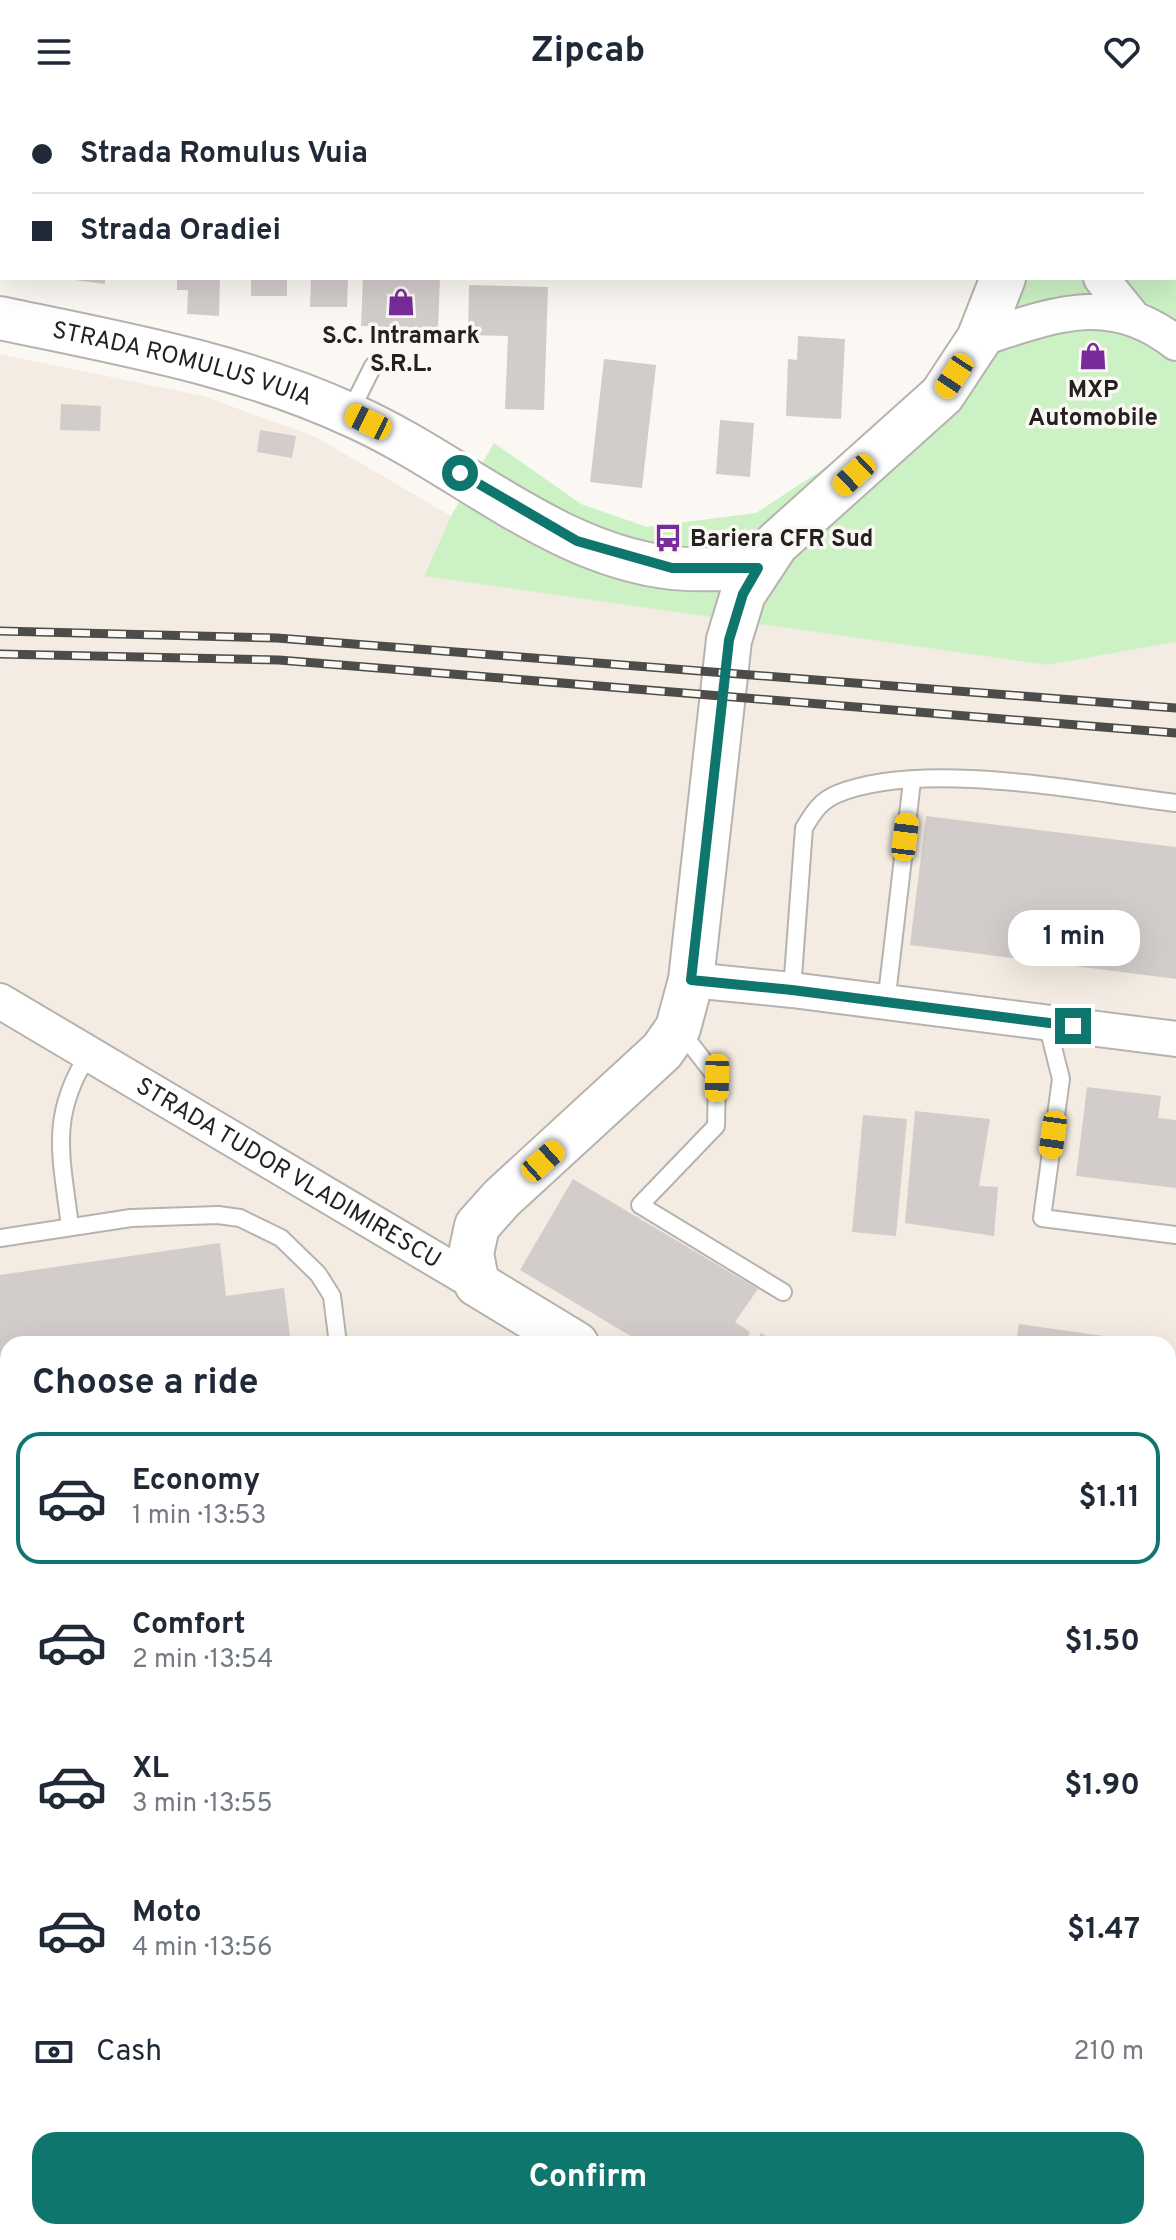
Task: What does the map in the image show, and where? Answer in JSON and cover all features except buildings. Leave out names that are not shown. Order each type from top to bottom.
[{"type":"main road","points":[[477,1284],[471,1254],[477,1226],[502,1198],[634,1079],[662,1051],[678,1028],[691,980],[729,640],[743,594],[776,544],[942,395],[979,339],[1002,280]]},
{"type":"main road","name":"STRADA TUDOR VLADIMIRESCU","points":[[477,1284],[563,1336]]},
{"type":"street","points":[[1103,280],[1131,315]]},
{"type":"street","points":[[979,339],[1063,312],[1131,315],[1155,327],[1176,343]]},
{"type":"street","name":"STRADA ROMULUS VUIA","points":[[0,318],[222,368],[350,414],[434,456],[577,541],[672,568],[758,568]]},
{"type":"street","points":[[691,980],[1176,1039]]},
{"type":"street","name":"STRADA TUDOR VLADIMIRESCU","points":[[0,1001],[477,1284]]},
{"type":"lane","points":[[350,414],[373,366]]},
{"type":"lane","points":[[792,990],[804,828],[816,807],[836,795],[871,785],[948,779],[1176,803]]},
{"type":"lane","points":[[886,1004],[912,781]]},
{"type":"lane","points":[[1047,1023],[1061,1079],[1042,1218],[1176,1235]]},
{"type":"lane","points":[[678,1028],[717,1078],[716,1126],[640,1205],[783,1292]]},
{"type":"lane","points":[[70,1227],[59,1126],[69,1084],[88,1055]]},
{"type":"lane","points":[[0,1238],[131,1218],[218,1215],[240,1218],[281,1238],[318,1274],[332,1296],[337,1336]]},
{"type":"shaded area","points":[[0,354],[203,396],[316,437],[451,516],[424,575],[1047,665],[1176,642],[1176,1336],[0,1336]]},
{"type":"green space","points":[[987,280],[1176,280],[1176,642],[1047,665],[424,576],[451,516],[494,443],[581,504],[647,527],[756,513],[897,421],[936,371],[987,290]]},
{"type":"railway","points":[[0,631],[277,638],[1176,708]]},
{"type":"railway","points":[[0,654],[279,660],[1176,733]]},
{"type":"place","name":"S.C. Intramark S.R.L.","points":[[401,302]]},
{"type":"place","name":"MXP Automobile","points":[[1093,356]]},
{"type":"place","name":"Bariera CFR Sud","points":[[668,538]]},
{"type":"route","points":[[460,473],[541,523],[577,541],[672,568],[758,568],[743,594],[729,640],[691,980],[1073,1026]]}]
